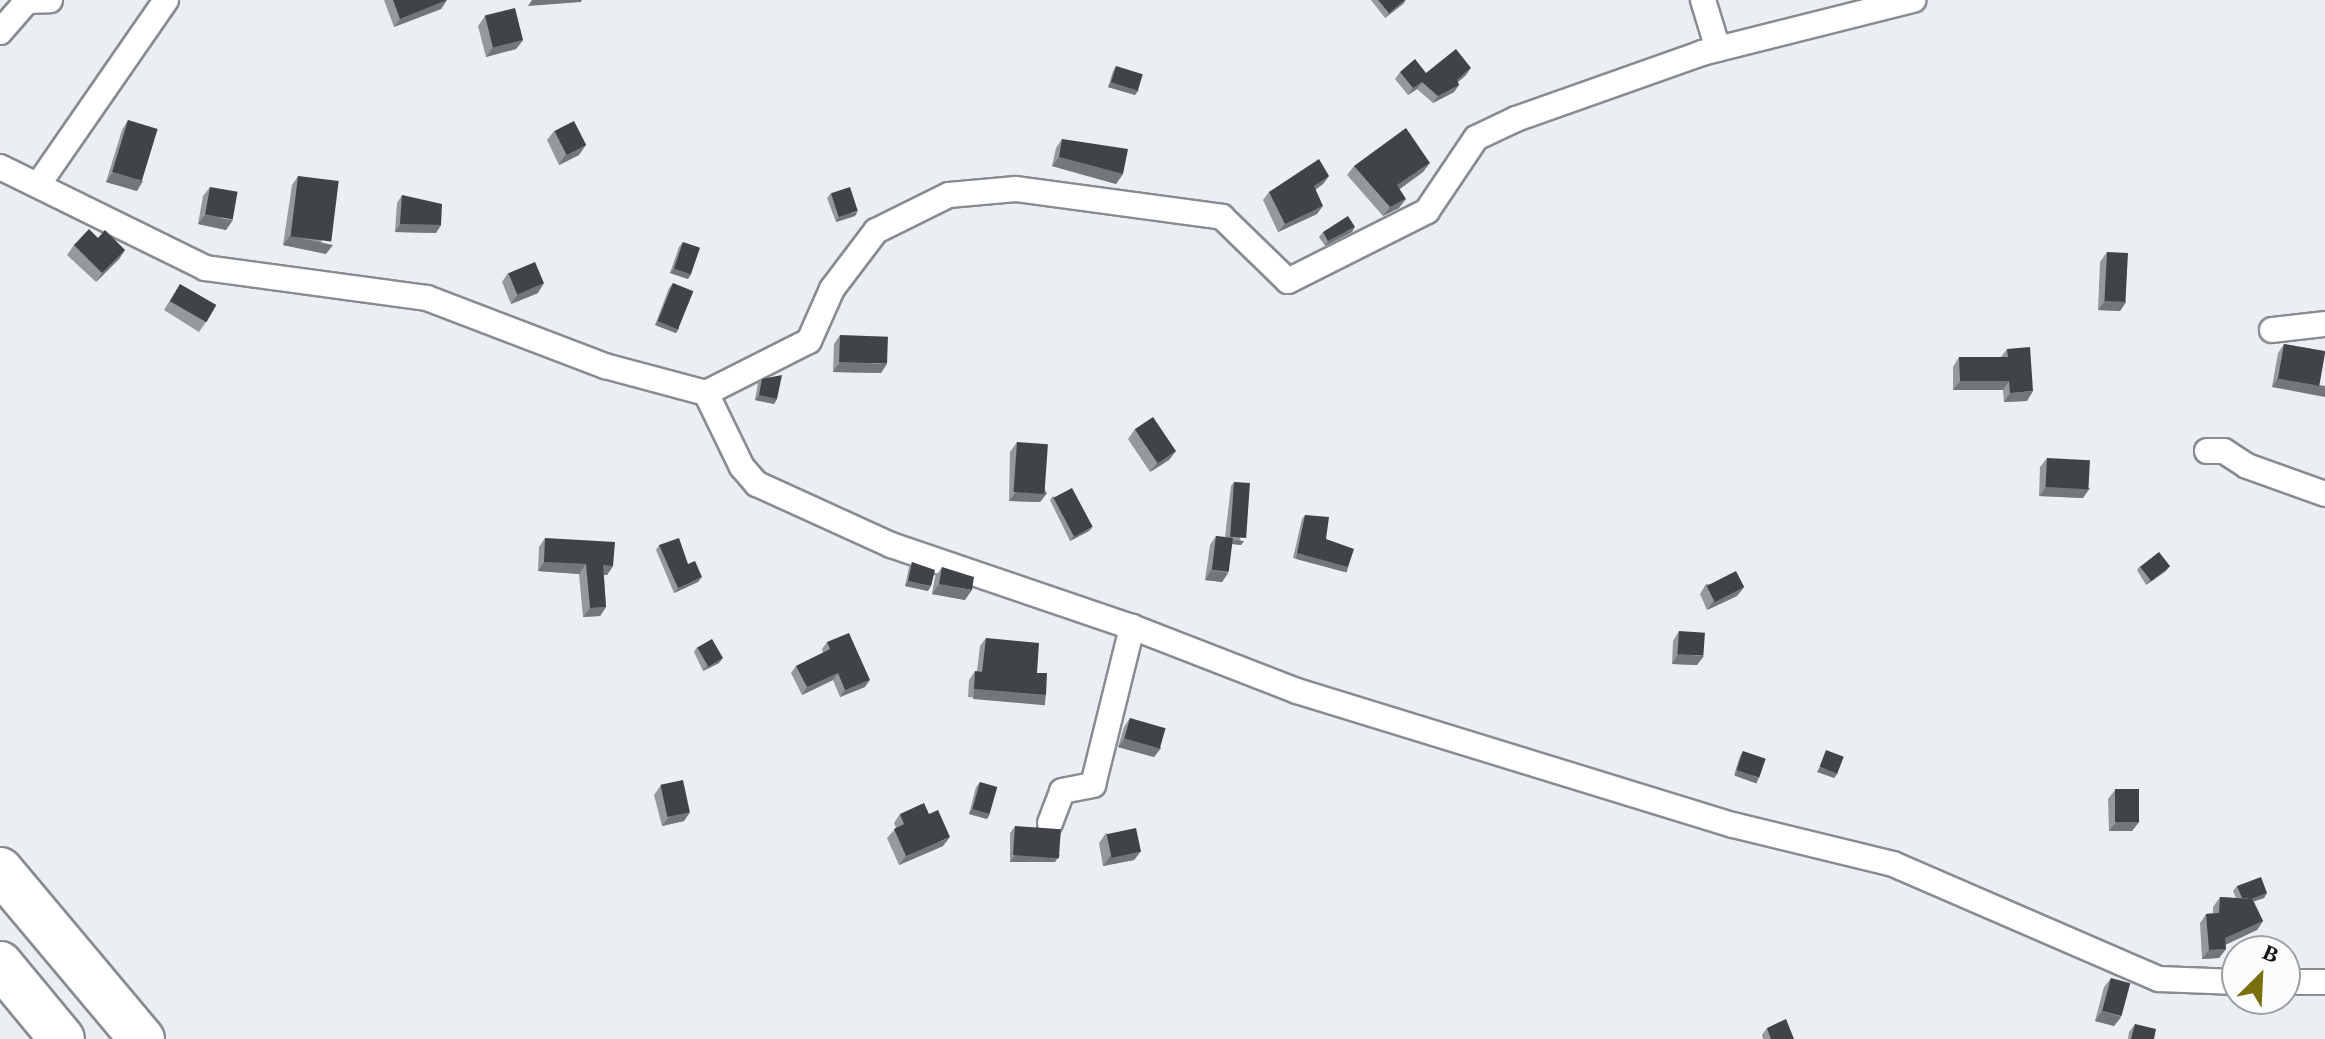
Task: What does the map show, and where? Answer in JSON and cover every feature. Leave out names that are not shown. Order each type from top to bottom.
[{"type":"highway","points":[[0,870],[142,1039]]},
{"type":"highway","points":[[1,964],[62,1039]]},
{"type":"street","points":[[0,32],[27,1],[50,0]]},
{"type":"street","points":[[38,185],[166,0]]},
{"type":"street","points":[[1703,0],[1718,49]]},
{"type":"street","points":[[0,167],[205,268],[427,298],[605,366],[706,393],[809,341],[832,289],[876,231],[949,195],[1016,189],[1222,217],[1288,281],[1427,211],[1476,138],[1718,49],[1913,0]]},
{"type":"street","points":[[2272,330],[2325,324]]},
{"type":"street","points":[[706,393],[742,467],[757,484],[891,545],[1132,627],[1297,691],[1733,825],[1922,873],[2159,979],[2221,981]]},
{"type":"street","points":[[2207,451],[2224,451],[2247,466],[2325,494]]},
{"type":"street","points":[[1050,823],[1062,791],[1093,785],[1132,627]]},
{"type":"street","points":[[2301,982],[2325,982]]},
{"type":"building","points":[[393,0],[447,0],[400,19]]},
{"type":"building","points":[[1378,0],[1405,0],[1389,13]]},
{"type":"building","points":[[515,8],[523,40],[493,48],[485,15]]},
{"type":"building","points":[[1456,49],[1471,68],[1457,80],[1459,85],[1438,96],[1422,82],[1413,88],[1400,72],[1415,59],[1426,73]]},
{"type":"building","points":[[1116,66],[1143,74],[1138,90],[1111,82]]},
{"type":"building","points":[[128,120],[158,129],[142,181],[112,172]]},
{"type":"building","points":[[574,121],[586,145],[567,155],[554,131]]},
{"type":"building","points":[[1406,128],[1430,163],[1397,185],[1406,199],[1390,207],[1354,166]]},
{"type":"building","points":[[1062,139],[1128,149],[1123,174],[1059,157]]},
{"type":"building","points":[[1319,159],[1329,176],[1314,186],[1323,206],[1285,224],[1269,192]]},
{"type":"building","points":[[298,176],[339,181],[331,242],[291,237]]},
{"type":"building","points":[[210,187],[238,192],[233,219],[205,215]]},
{"type":"building","points":[[850,187],[858,211],[839,217],[831,193]]},
{"type":"building","points":[[402,195],[442,204],[441,225],[400,224]]},
{"type":"building","points":[[1348,216],[1355,227],[1328,241],[1323,232]]},
{"type":"building","points":[[89,229],[98,238],[105,230],[125,250],[102,273],[74,245]]},
{"type":"building","points":[[683,242],[700,248],[691,274],[674,268]]},
{"type":"building","points":[[2107,252],[2128,253],[2125,302],[2104,301]]},
{"type":"building","points":[[535,262],[544,283],[517,295],[508,273]]},
{"type":"building","points":[[673,283],[693,291],[678,329],[658,321]]},
{"type":"building","points":[[180,284],[216,305],[206,322],[170,301]]},
{"type":"building","points":[[840,335],[888,337],[887,364],[839,362]]},
{"type":"building","points":[[2284,344],[2325,351],[2319,386],[2278,378]]},
{"type":"building","points":[[2030,347],[2033,391],[2010,393],[2009,381],[1960,381],[1959,357],[2008,357],[2007,349]]},
{"type":"building","points":[[782,375],[777,399],[759,395],[762,379]]},
{"type":"building","points":[[1153,417],[1176,451],[1158,463],[1135,429]]},
{"type":"building","points":[[1017,442],[1048,444],[1044,494],[1014,492]]},
{"type":"building","points":[[2047,458],[2090,460],[2088,489],[2045,487]]},
{"type":"building","points":[[1234,482],[1250,483],[1246,538],[1230,537]]},
{"type":"building","points":[[1072,488],[1093,527],[1074,537],[1053,498]]},
{"type":"building","points":[[1305,515],[1329,517],[1326,539],[1354,549],[1348,567],[1297,553]]},
{"type":"building","points":[[1216,536],[1233,538],[1229,572],[1212,570]]},
{"type":"building","points":[[545,538],[615,542],[613,566],[603,565],[606,607],[590,608],[586,564],[544,562]]},
{"type":"building","points":[[679,538],[688,564],[695,561],[702,577],[678,588],[659,545]]},
{"type":"building","points":[[2159,552],[2170,566],[2151,581],[2140,567]]},
{"type":"building","points":[[912,562],[935,570],[931,586],[908,581]]},
{"type":"building","points":[[942,567],[974,577],[972,590],[939,584]]},
{"type":"building","points":[[1736,571],[1744,587],[1715,602],[1707,586]]},
{"type":"building","points":[[1679,631],[1705,633],[1703,656],[1677,654]]},
{"type":"building","points":[[849,633],[870,680],[845,690],[838,673],[807,687],[796,666],[830,649],[827,642]]},
{"type":"building","points":[[986,638],[1039,643],[1037,673],[1047,673],[1046,695],[974,689],[975,671],[982,672]]},
{"type":"building","points":[[712,639],[723,658],[708,667],[697,648]]},
{"type":"building","points":[[1130,718],[1166,728],[1160,748],[1124,738]]},
{"type":"building","points":[[1826,750],[1844,757],[1837,774],[1820,767]]},
{"type":"building","points":[[1743,751],[1766,759],[1759,778],[1736,770]]},
{"type":"building","points":[[683,780],[690,812],[667,817],[661,785]]},
{"type":"building","points":[[980,782],[997,787],[990,814],[972,809]]},
{"type":"building","points":[[2115,789],[2139,789],[2139,822],[2115,822]]},
{"type":"building","points":[[924,803],[929,814],[938,810],[950,837],[906,856],[894,829],[904,824],[900,814]]},
{"type":"building","points":[[1015,826],[1061,829],[1059,858],[1013,855]]},
{"type":"building","points":[[1136,828],[1141,851],[1112,858],[1107,834]]},
{"type":"building","points":[[2261,877],[2267,893],[2251,899],[2242,898],[2237,886]]},
{"type":"building","points":[[2220,897],[2252,899],[2263,921],[2232,935],[2221,935],[2221,949],[2209,950],[2206,914],[2219,913]]},
{"type":"building","points":[[2111,978],[2130,983],[2122,1016],[2102,1011]]},
{"type":"building","points":[[1786,1019],[1794,1039],[1771,1039],[1767,1028]]},
{"type":"building","points":[[2135,1024],[2156,1029],[2154,1039],[2131,1039]]}]
